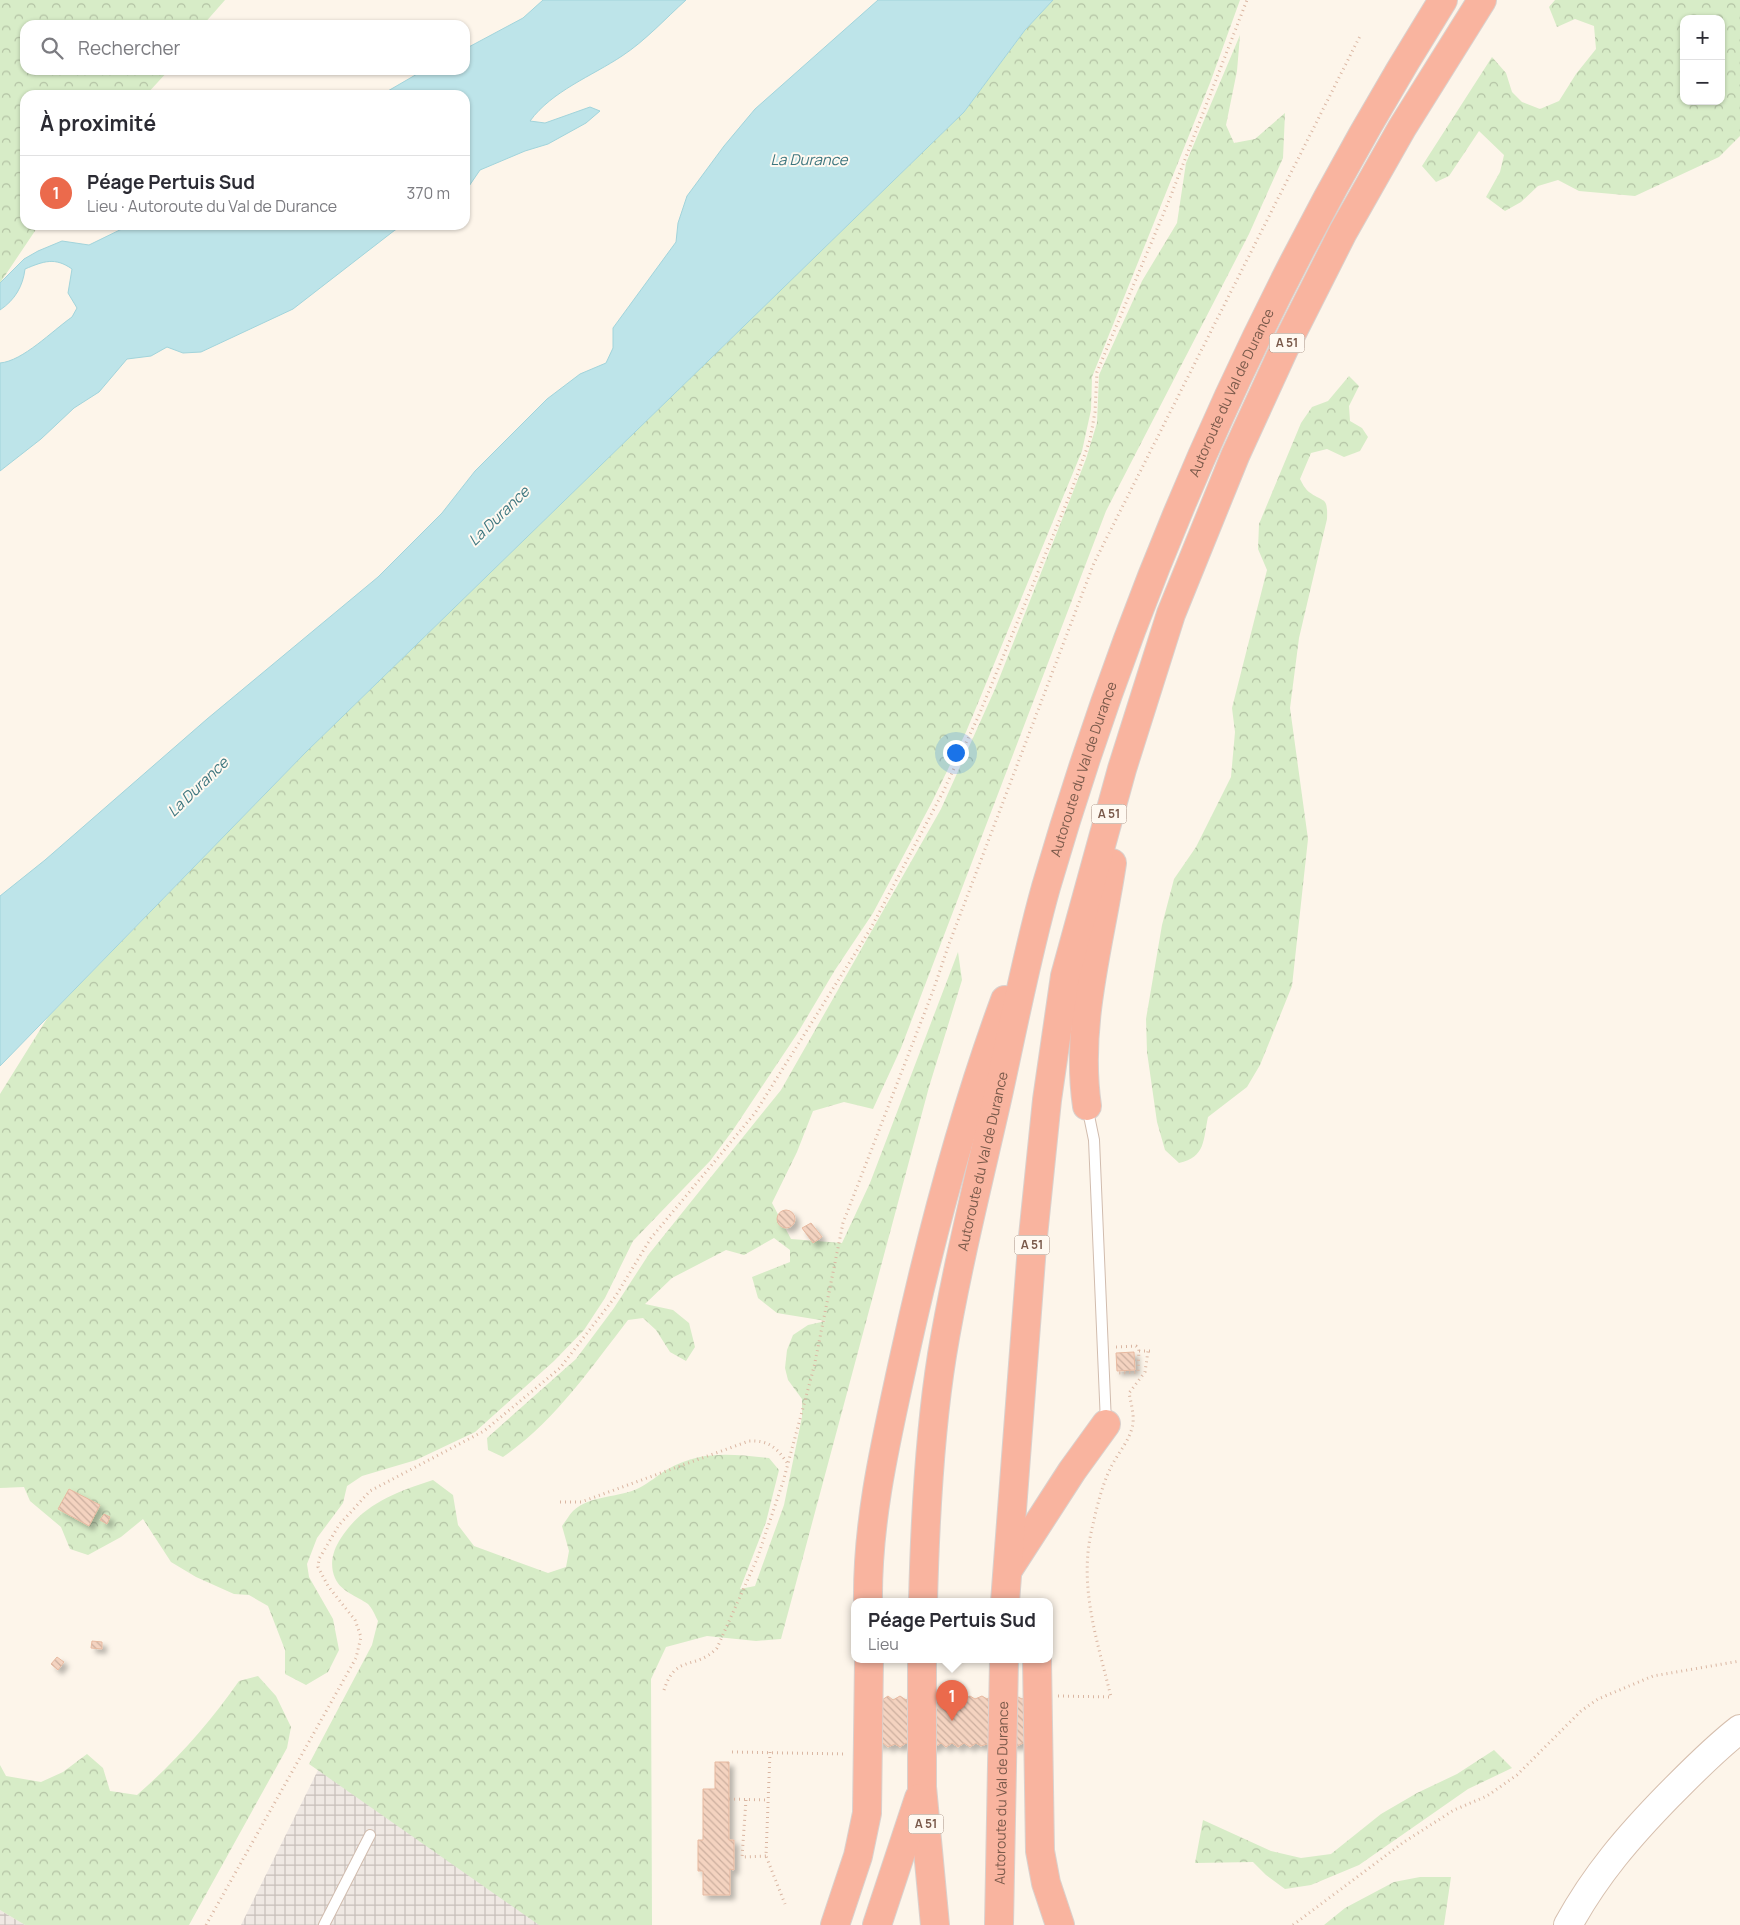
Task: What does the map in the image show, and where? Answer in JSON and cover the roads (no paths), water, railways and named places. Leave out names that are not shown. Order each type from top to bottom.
[{"type":"highway","name":"Autoroute du Val de Durance","points":[[923,1598],[925,1527],[942,1357],[967,1235],[1045,890],[1096,732],[1146,589],[1209,437],[1260,328],[1317,215],[1382,98],[1444,0]]},
{"type":"highway","name":"A 51","points":[[1006,1598],[1006,1573],[1032,1246],[1065,976],[1122,769],[1171,614],[1235,456],[1284,349],[1348,224],[1421,96],[1482,0]]},
{"type":"highway","points":[[1087,1106],[1083,1077],[1084,1039],[1112,865],[1122,769]]},
{"type":"highway","points":[[868,1598],[871,1529],[875,1497],[914,1310],[934,1230],[988,1047],[1045,890]]},
{"type":"highway","points":[[1023,1598],[1006,1573],[1062,1486],[1106,1424]]},
{"type":"highway","points":[[835,1925],[858,1856],[867,1813],[869,1663]]},
{"type":"highway","name":"A 51","points":[[922,1663],[922,1787],[935,1925]]},
{"type":"highway","name":"Autoroute du Val de Durance","points":[[999,1925],[1004,1663]]},
{"type":"highway","points":[[1037,1663],[1040,1851],[1046,1883],[1060,1925]]},
{"type":"highway","points":[[877,1925],[922,1787]]},
{"type":"main road","points":[[1568,1925],[1588,1890],[1627,1838],[1693,1771],[1740,1729]]},
{"type":"main road","points":[[1583,1925],[1624,1856],[1693,1771]]},
{"type":"lane","points":[[1087,1106],[1094,1140],[1106,1424]]},
{"type":"lane","points":[[324,1925],[370,1835]]},
{"type":"water","points":[[543,0],[686,0],[631,50],[549,101],[530,121],[545,123],[590,107],[600,111],[586,123],[548,144],[525,151],[480,170],[470,185],[470,90],[390,90],[415,75],[470,75],[470,46],[523,18]]},
{"type":"water","name":"La Durance","points":[[878,0],[1053,0],[1025,30],[964,112],[306,752],[0,1066],[0,896],[45,860],[207,719],[378,577],[442,513],[475,471],[547,399],[580,374],[606,363],[613,348],[613,328],[676,242],[678,223],[687,196],[724,146],[755,109]]},
{"type":"water","points":[[120,230],[395,230],[293,309],[201,352],[183,353],[167,347],[151,356],[127,359],[99,392],[74,408],[41,439],[0,471],[0,363],[9,361],[28,351],[72,317],[77,308],[68,293],[72,269],[60,263],[44,262],[25,269],[17,292],[10,302],[0,310],[0,283],[24,259],[38,251],[62,241],[89,245]]},
{"type":"place","name":"Péage Pertuis Sud","points":[[952,1721]]}]
